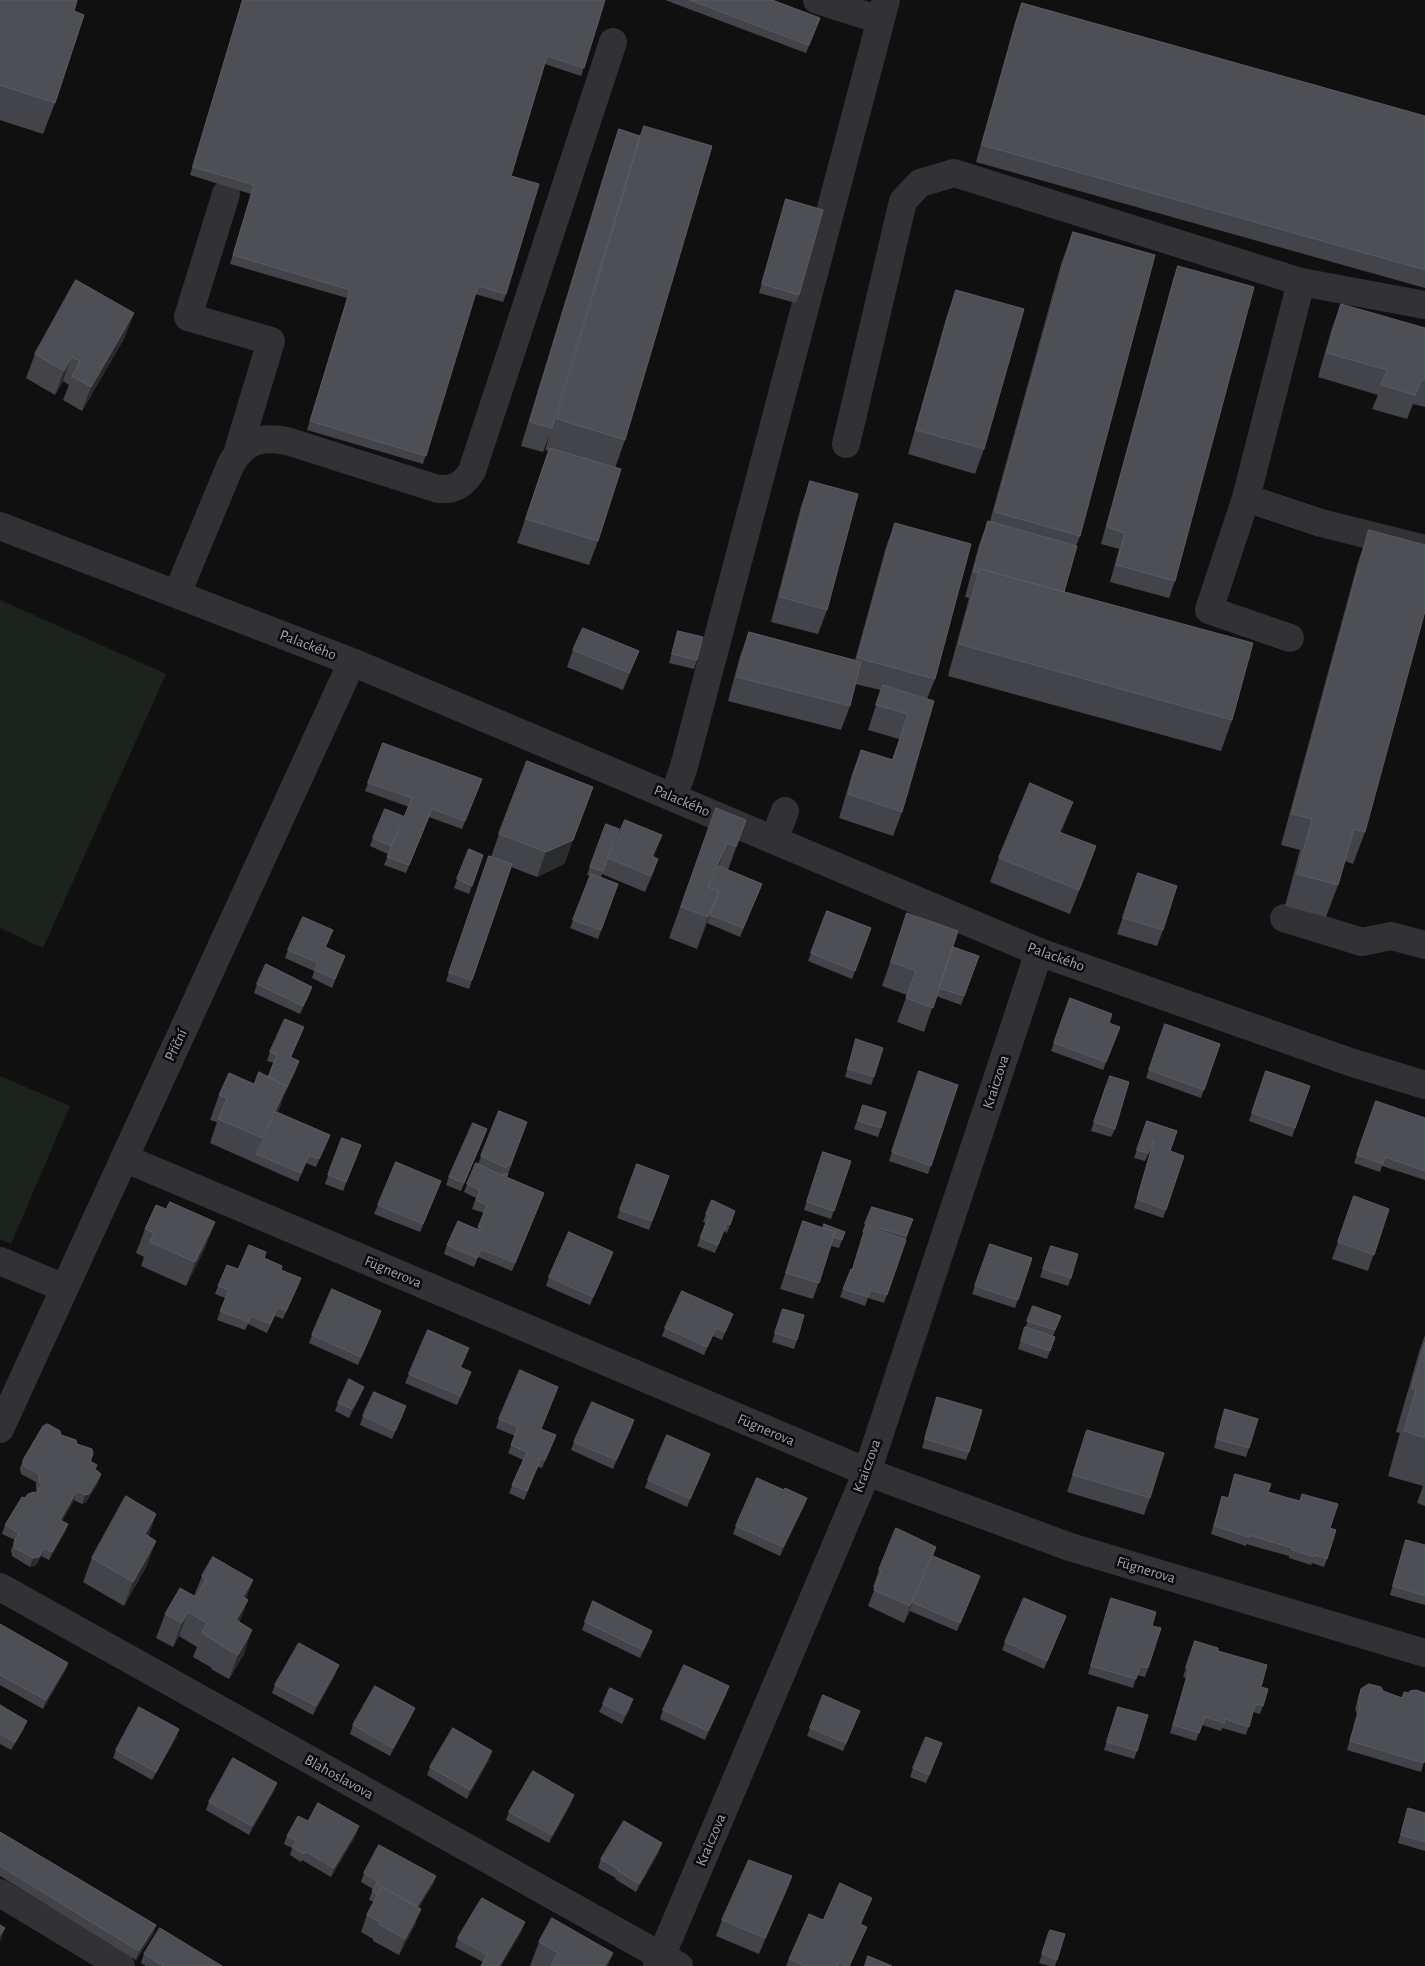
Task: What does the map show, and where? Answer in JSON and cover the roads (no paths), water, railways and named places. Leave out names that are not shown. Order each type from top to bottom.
[{"type":"street","points":[[673,798],[683,770],[883,10],[817,0]]},
{"type":"street","points":[[177,594],[230,464],[237,454],[253,441],[273,438],[287,441],[438,488],[450,490],[460,486],[466,479],[475,461],[613,42]]},
{"type":"street","points":[[846,444],[903,202],[920,183],[954,173],[1301,282],[1425,305]]},
{"type":"street","points":[[226,194],[188,317],[272,340],[237,454]]},
{"type":"street","points":[[1290,638],[1209,610],[1246,498],[1301,282]]},
{"type":"street","points":[[1246,498],[1321,522],[1425,549]]},
{"type":"street","name":"Palackého","points":[[0,526],[352,662],[1038,952],[1350,1062],[1425,1085]]},
{"type":"street","name":"Příční","points":[[0,1429],[352,662]]},
{"type":"street","points":[[774,840],[784,811]]},
{"type":"street","points":[[1284,918],[1362,942],[1390,936],[1425,945]]},
{"type":"street","name":"Kraiczova","points":[[666,1963],[867,1472],[1038,952]]},
{"type":"street","name":"Fügnerova","points":[[124,1158],[867,1472],[1070,1548],[1425,1653]]},
{"type":"street","points":[[0,1261],[64,1288]]},
{"type":"street","name":"Blahoslavova","points":[[0,1587],[666,1963]]},
{"type":"street","points":[[0,1893],[121,1966]]}]
